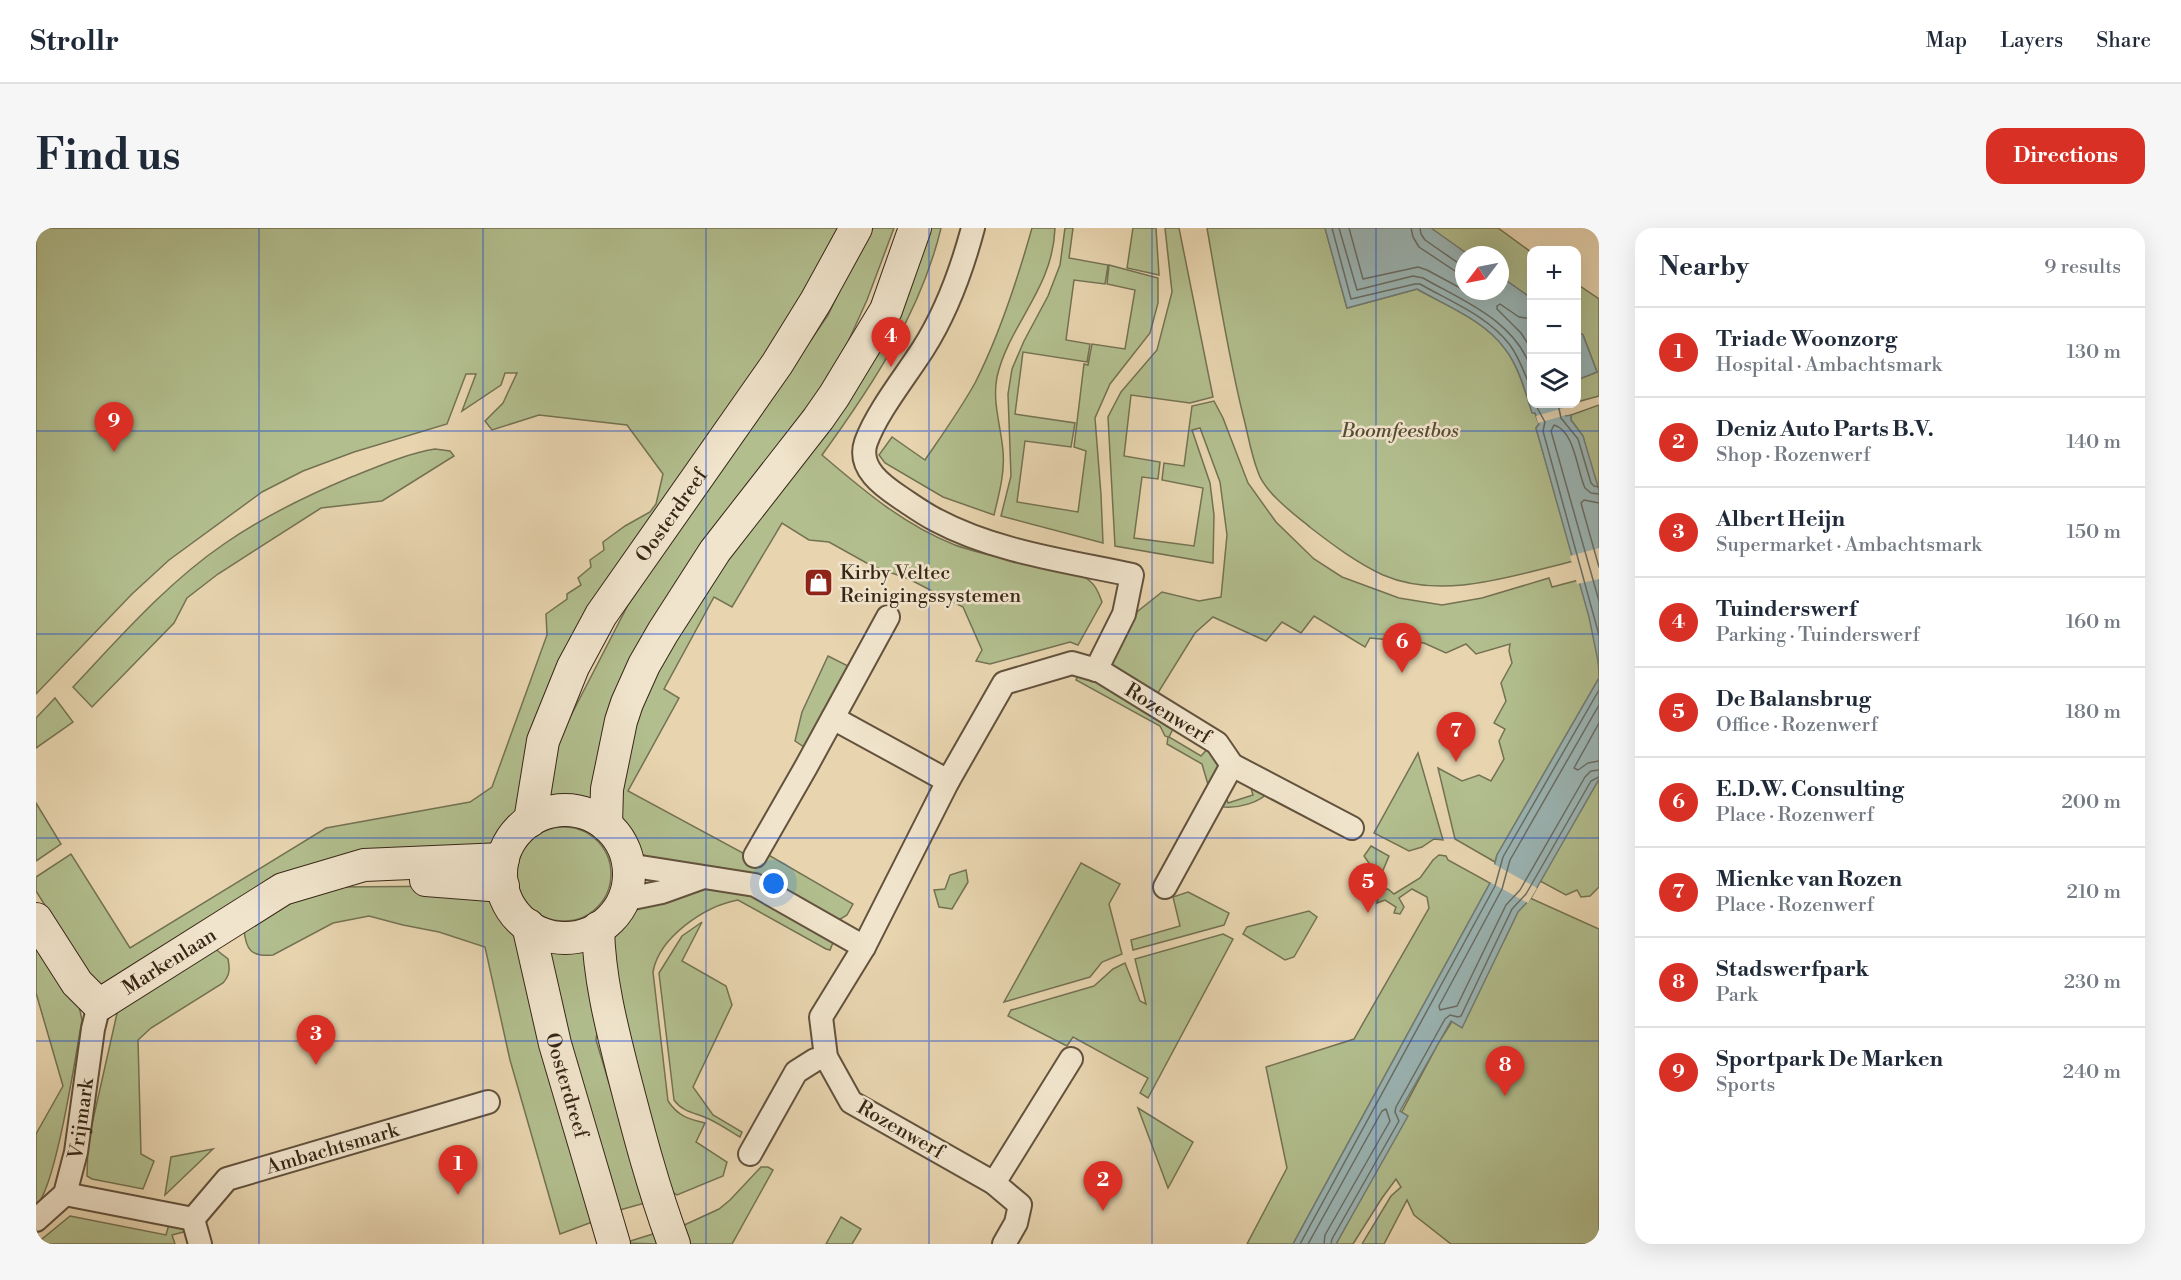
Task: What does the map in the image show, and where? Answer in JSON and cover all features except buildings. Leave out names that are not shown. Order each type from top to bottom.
[{"type":"main road","name":"Oosterdreef","points":[[530,821],[543,741],[573,667],[601,615],[777,364],[816,301],[856,228]]},
{"type":"main road","points":[[606,825],[607,789],[621,721],[644,665],[716,551],[834,396],[886,310],[915,228]]},
{"type":"main road","points":[[555,810],[569,810],[595,817],[606,825],[621,843],[628,865],[627,889],[613,916],[598,928],[575,937],[539,932],[528,925],[514,912],[503,872],[513,837],[530,821],[555,810]]},
{"type":"main road","name":"Markenlaan","points":[[99,1005],[284,889],[364,865],[503,872]]},
{"type":"main road","points":[[36,919],[77,983],[99,1005]]},
{"type":"main road","name":"Oosterdreef","points":[[528,925],[555,1044],[610,1230]]},
{"type":"main road","points":[[598,928],[607,1005],[634,1119],[666,1222]]},
{"type":"street","points":[[973,228],[956,280],[937,323],[876,421],[866,443],[864,454],[868,469],[880,485],[935,520],[962,532],[1025,552],[1132,575],[1124,614],[1096,670]]},
{"type":"street","points":[[755,856],[834,718],[888,617]]},
{"type":"street","name":"Rozenwerf","points":[[1004,1244],[1016,1223],[1020,1205],[994,1183],[851,1102],[826,1057],[821,1017],[864,947],[948,781],[1004,683],[1072,663],[1096,670],[1217,743],[1232,765],[1352,828]]},
{"type":"street","points":[[834,718],[948,781]]},
{"type":"street","points":[[1165,887],[1232,765]]},
{"type":"street","points":[[628,865],[755,885],[864,947]]},
{"type":"street","points":[[623,900],[662,892],[702,878]]},
{"type":"street","name":"Vrijmark","points":[[65,1194],[76,1152],[93,1029],[99,1005]]},
{"type":"street","points":[[750,1154],[796,1072],[815,1060],[826,1057]]},
{"type":"street","points":[[994,1183],[1071,1059]]},
{"type":"street","name":"Ambachtsmark","points":[[193,1219],[227,1179],[488,1102]]},
{"type":"street","points":[[36,1220],[65,1194],[193,1219],[200,1244]]},
{"type":"green space","points":[[36,228],[848,228],[806,308],[680,480],[516,818],[498,837],[486,847],[350,858],[100,993],[36,891],[36,877],[71,854],[130,948],[326,828],[470,802],[492,787],[547,635],[546,614],[567,599],[567,594],[581,585],[578,578],[591,567],[590,560],[604,550],[603,542],[650,512],[656,504],[663,474],[627,425],[539,415],[492,430],[485,421],[503,403],[517,373],[505,373],[501,385],[462,411],[476,374],[466,374],[447,424],[354,452],[303,471],[262,492],[169,560],[132,594],[36,694]]},
{"type":"green space","points":[[870,228],[894,228],[867,300],[838,364],[607,744],[590,805],[563,801],[544,802],[550,762],[564,729],[628,605],[828,315]]},
{"type":"green space","points":[[929,228],[941,228],[932,259],[908,319],[859,402],[822,455],[885,506],[936,537],[976,552],[1066,570],[1080,575],[1095,586],[1102,602],[1078,645],[1070,642],[990,664],[976,661],[982,650],[963,607],[909,579],[872,566],[829,542],[809,540],[782,523],[732,607],[714,597],[664,689],[679,698],[628,791],[752,858],[767,854],[853,904],[847,915],[839,920],[632,857],[623,834],[612,821],[614,783],[645,690]]},
{"type":"green space","points":[[1032,228],[1055,228],[1047,270],[1011,340],[997,377],[996,405],[1002,442],[1003,467],[994,515],[943,497],[885,463],[879,455],[892,437],[925,460],[944,432],[975,383],[992,346],[1014,287]]},
{"type":"green space","points":[[1065,228],[1073,228],[1069,258],[1108,265],[1105,284],[1074,280],[1066,340],[1090,344],[1087,362],[1023,352],[1015,414],[1075,423],[1071,447],[1025,441],[1017,502],[1078,512],[1086,451],[1074,447],[1084,364],[1088,365],[1092,344],[1125,349],[1135,290],[1107,284],[1109,265],[1158,278],[1158,303],[1150,333],[1110,384],[1095,418],[1103,543],[1001,516],[1011,476],[1008,394],[1012,369],[1048,296],[1060,265]]},
{"type":"green space","points":[[1133,228],[1156,228],[1159,275],[1127,268]]},
{"type":"green space","points":[[1165,228],[1179,228],[1213,397],[1190,403],[1131,395],[1124,456],[1160,462],[1158,479],[1142,477],[1134,538],[1194,546],[1203,488],[1162,480],[1164,463],[1184,466],[1192,406],[1214,401],[1223,418],[1248,483],[1276,522],[1314,559],[1342,577],[1399,598],[1442,605],[1482,598],[1549,578],[1552,587],[1579,580],[1595,641],[1599,678],[1495,862],[1455,839],[1438,768],[1462,781],[1479,775],[1491,781],[1504,759],[1499,741],[1505,729],[1494,723],[1506,701],[1501,683],[1512,663],[1510,644],[1476,654],[1466,644],[1446,653],[1424,643],[1370,638],[1365,647],[1314,616],[1301,633],[1282,622],[1266,641],[1213,617],[1195,633],[1156,696],[1106,668],[1138,611],[1162,592],[1199,601],[1221,597],[1227,535],[1220,482],[1200,428],[1192,430],[1210,483],[1214,515],[1213,563],[1115,546],[1108,417],[1121,392],[1157,350],[1172,292]]},
{"type":"green space","name":"Boomfeestbos","points":[[1207,228],[1325,228],[1347,308],[1417,289],[1464,314],[1496,338],[1514,363],[1527,397],[1527,408],[1531,408],[1535,413],[1539,424],[1536,428],[1574,561],[1478,583],[1430,586],[1383,575],[1355,559],[1281,503],[1262,480],[1251,451],[1228,346]]},
{"type":"green space","points":[[1428,228],[1498,228],[1527,249],[1527,295],[1509,283],[1509,246],[1455,246]]},
{"type":"green space","points":[[1581,287],[1599,299],[1599,396],[1581,401],[1581,378],[1597,372],[1581,334]]},
{"type":"green space","points":[[1599,405],[1599,505],[1583,436],[1571,420],[1571,415]]},
{"type":"green space","points":[[435,449],[450,451],[454,456],[382,501],[321,508],[218,574],[187,598],[174,623],[92,707],[73,687],[164,593],[203,559],[239,534],[333,485],[402,457]]},
{"type":"green space","points":[[828,656],[850,667],[804,747],[795,741],[802,712]]},
{"type":"green space","points":[[1079,673],[1090,676],[1175,725],[1169,737],[1201,756],[1210,746],[1221,764],[1209,788],[1202,764],[1167,744],[1168,737],[1165,736],[1160,726],[1076,680]]},
{"type":"green space","points":[[55,698],[73,722],[36,748],[36,718]]},
{"type":"green space","points":[[1418,753],[1443,840],[1434,839],[1422,847],[1409,851],[1374,833]]},
{"type":"green space","points":[[1599,779],[1599,887],[1590,896],[1581,897],[1577,890],[1566,895],[1540,881]]},
{"type":"green space","points":[[1249,782],[1270,791],[1255,802],[1243,806],[1224,807],[1219,801],[1224,790],[1228,803],[1253,795]]},
{"type":"green space","points":[[36,803],[61,844],[36,861]]},
{"type":"green space","points":[[564,827],[582,831],[597,841],[607,856],[611,874],[607,892],[597,907],[582,917],[564,921],[546,917],[531,907],[521,892],[517,874],[521,856],[531,841],[546,831]]},
{"type":"green space","points":[[1371,846],[1389,856],[1381,875],[1370,876],[1371,866],[1364,856]]},
{"type":"green space","points":[[1439,855],[1446,856],[1448,860],[1490,883],[1293,1244],[1247,1244],[1287,1168],[1266,1067],[1354,1039],[1429,908],[1427,897],[1412,889],[1399,898],[1404,907],[1400,914],[1394,913],[1396,907],[1385,900],[1377,903],[1380,890],[1388,889],[1394,894],[1420,878]]},
{"type":"green space","points":[[1081,863],[1120,884],[1109,904],[1122,954],[1102,962],[1090,977],[1004,1002]]},
{"type":"green space","points":[[966,870],[968,882],[952,909],[939,907],[934,890],[945,889],[950,875]]},
{"type":"green space","points":[[724,884],[751,893],[834,940],[830,950],[826,949],[738,900],[725,903],[698,916],[674,935],[664,947],[653,972],[668,1101],[684,1116],[705,1123],[696,1142],[727,1162],[723,1176],[677,1195],[665,1188],[639,1098],[609,939],[636,905]]},
{"type":"green space","points":[[461,886],[489,894],[505,920],[521,937],[595,1221],[560,1234],[510,1060],[485,947],[439,932],[369,916],[333,923],[273,955],[259,955],[251,951],[246,943],[244,930],[287,903],[340,887]]},
{"type":"green space","points":[[1188,892],[1229,913],[1224,925],[1133,950],[1131,940],[1180,926],[1173,897]]},
{"type":"green space","points":[[1530,898],[1599,929],[1599,1244],[1451,1244],[1414,1215],[1407,1200],[1384,1244],[1362,1244],[1391,1196],[1401,1187],[1396,1179],[1353,1244],[1336,1244],[1370,1182],[1382,1149],[1439,1042],[1505,939],[1518,911]]},
{"type":"green space","points":[[1309,911],[1317,917],[1294,957],[1285,960],[1243,934],[1247,927]]},
{"type":"green space","points":[[702,922],[682,961],[726,986],[732,1005],[693,1087],[713,1115],[742,1132],[740,1137],[711,1120],[686,1110],[674,1100],[659,973],[682,936]]},
{"type":"green space","points":[[1223,934],[1233,939],[1148,1098],[1140,1093],[1148,1078],[1073,1037],[1067,1046],[1008,1016],[1011,1010],[1094,986],[1113,969],[1125,963],[1140,1001],[1146,1004],[1135,959]]},
{"type":"green space","points":[[36,938],[79,1006],[82,1020],[58,1148],[51,1174],[36,1206],[36,1134],[63,1086],[36,993]]},
{"type":"green space","points":[[214,948],[228,959],[229,972],[223,983],[151,1028],[138,1040],[141,1154],[154,1161],[143,1189],[92,1179],[87,1176],[88,1142],[118,1009]]},
{"type":"green space","points":[[589,948],[600,1011],[596,1040],[645,1203],[616,1211],[545,951],[572,951]]},
{"type":"green space","points":[[1138,1108],[1193,1142],[1168,1188]]},
{"type":"green space","points":[[213,1149],[165,1195],[171,1157]]},
{"type":"green space","points":[[761,1167],[773,1170],[732,1244],[685,1244],[680,1227],[719,1209]]},
{"type":"green space","points":[[70,1216],[166,1235],[169,1224],[182,1225],[187,1231],[172,1235],[175,1244],[36,1244]]},
{"type":"green space","points":[[841,1217],[861,1229],[852,1244],[826,1244]]},
{"type":"green space","points":[[656,1233],[659,1244],[624,1243]]},
{"type":"water","points":[[1325,228],[1431,228],[1456,246],[1455,300],[1509,300],[1509,282],[1527,295],[1527,398],[1510,356],[1487,330],[1417,289],[1347,308]]},
{"type":"water","points":[[1581,334],[1583,335],[1597,372],[1581,378]]},
{"type":"water","points":[[1530,408],[1564,408],[1566,416],[1571,415],[1571,420],[1583,436],[1599,490],[1599,666],[1589,617],[1536,428],[1539,424],[1535,413],[1532,413]]},
{"type":"water","points":[[1599,678],[1599,779],[1531,898],[1518,912],[1462,1028],[1451,1021],[1400,1111],[1408,1116],[1336,1244],[1293,1244],[1490,883],[1497,855]]},
{"type":"pier","points":[[1564,408],[1567,408],[1568,413],[1573,413],[1538,423],[1536,416]]},
{"type":"pier","points":[[1599,548],[1599,579],[1577,584],[1570,556]]},
{"type":"pier","points":[[1492,863],[1537,888],[1528,903],[1488,881]]},
{"type":"place","name":"Tuinderswerf","points":[[891,367]]},
{"type":"place","name":"Sportpark De Marken","points":[[114,452]]},
{"type":"place","name":"Kirby Veltec Reinigingssystemen","points":[[819,583]]},
{"type":"place","name":"E.D.W. Consulting","points":[[1402,673]]},
{"type":"place","name":"Mienke van Rozen","points":[[1456,762]]},
{"type":"place","name":"De Balansbrug","points":[[1368,913]]},
{"type":"place","name":"Albert Heijn","points":[[316,1065]]},
{"type":"place","name":"Stadswerfpark","points":[[1505,1096]]},
{"type":"place","name":"Triade Woonzorg","points":[[458,1195]]},
{"type":"place","name":"Deniz Auto Parts B.V.","points":[[1103,1211]]}]
